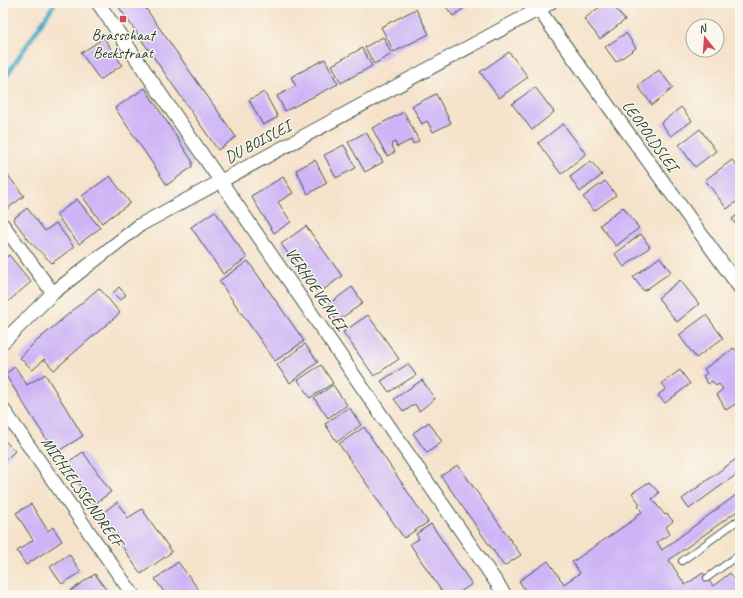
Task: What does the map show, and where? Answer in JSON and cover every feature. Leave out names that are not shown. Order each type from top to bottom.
[{"type":"street","name":"VERHOEVENLEI","points":[[98,3],[505,595]]},
{"type":"street","name":"DU BOISLEI","points":[[3,342],[53,293],[140,225],[541,5]]},
{"type":"street","name":"LEOPOLDSLEI","points":[[541,5],[740,288]]},
{"type":"street","points":[[3,225],[53,293]]},
{"type":"street","name":"MICHIELSSENDREEF","points":[[3,408],[133,595]]},
{"type":"lane","points":[[682,561],[740,519]]},
{"type":"lane","points":[[707,578],[740,554]]},
{"type":"building","points":[[116,3],[142,3],[236,137],[218,150]]},
{"type":"building","points":[[443,3],[471,3],[453,16]]},
{"type":"building","points":[[605,3],[611,3],[625,20],[600,39],[584,19]]},
{"type":"building","points":[[416,9],[429,34],[394,52],[381,27]]},
{"type":"building","points":[[626,33],[636,48],[616,62],[605,47]]},
{"type":"building","points":[[383,37],[392,54],[374,64],[365,47]]},
{"type":"building","points":[[104,38],[122,65],[100,80],[81,53]]},
{"type":"building","points":[[362,48],[372,66],[341,83],[332,65]]},
{"type":"building","points":[[509,52],[528,77],[499,98],[480,72]]},
{"type":"building","points":[[325,59],[338,84],[285,111],[277,96],[296,86],[291,77]]},
{"type":"building","points":[[659,70],[673,88],[652,105],[638,86]]},
{"type":"building","points":[[535,87],[554,112],[532,130],[512,104]]},
{"type":"building","points":[[145,88],[192,161],[192,167],[167,185],[115,108]]},
{"type":"building","points":[[264,92],[278,117],[263,125],[249,100]]},
{"type":"building","points":[[436,94],[451,123],[433,132],[427,121],[422,124],[412,106]]},
{"type":"building","points":[[681,107],[692,121],[671,136],[661,123]]},
{"type":"building","points":[[404,112],[419,141],[413,144],[411,140],[397,147],[395,142],[391,144],[395,152],[387,156],[372,128]]},
{"type":"building","points":[[563,124],[586,154],[561,174],[538,143]]},
{"type":"building","points":[[700,129],[716,151],[695,167],[679,145]]},
{"type":"building","points":[[366,132],[383,162],[365,172],[348,142]]},
{"type":"building","points":[[344,145],[356,168],[336,178],[324,155]]},
{"type":"building","points":[[315,160],[327,183],[308,194],[296,170]]},
{"type":"building","points":[[732,160],[740,170],[740,199],[727,209],[705,180]]},
{"type":"building","points":[[591,161],[602,175],[580,192],[570,177]]},
{"type":"building","points":[[3,169],[24,196],[7,209],[3,204]]},
{"type":"building","points":[[110,176],[130,203],[102,223],[82,196]]},
{"type":"building","points":[[283,177],[293,193],[278,202],[291,222],[274,233],[251,196]]},
{"type":"building","points":[[605,181],[616,195],[594,211],[583,197]]},
{"type":"building","points":[[77,199],[100,228],[79,244],[56,215]]},
{"type":"building","points":[[623,207],[639,228],[616,246],[600,225]]},
{"type":"building","points":[[27,208],[45,231],[56,223],[74,247],[52,263],[30,242],[13,219]]},
{"type":"building","points":[[215,211],[247,258],[223,274],[191,227]]},
{"type":"building","points":[[740,213],[740,230],[732,219]]},
{"type":"building","points":[[306,226],[342,276],[318,294],[281,244]]},
{"type":"building","points":[[641,234],[650,247],[624,267],[615,254]]},
{"type":"building","points":[[9,255],[31,282],[3,306],[3,260]]},
{"type":"building","points":[[660,257],[671,272],[644,291],[633,277]]},
{"type":"building","points":[[248,261],[304,341],[275,361],[219,281]]},
{"type":"building","points":[[680,280],[699,304],[677,322],[658,298]]},
{"type":"building","points":[[119,287],[126,295],[120,300],[113,293]]},
{"type":"building","points":[[352,287],[363,303],[337,321],[326,306]]},
{"type":"building","points":[[99,288],[120,313],[54,370],[44,359],[33,370],[20,358],[32,345]]},
{"type":"building","points":[[368,315],[399,359],[374,376],[343,332]]},
{"type":"building","points":[[706,315],[723,338],[696,358],[679,335]]},
{"type":"building","points":[[305,344],[318,362],[290,383],[277,365]]},
{"type":"building","points":[[734,348],[740,356],[740,409],[735,404],[726,410],[717,394],[723,389],[719,384],[716,386],[712,381],[708,384],[703,376],[707,373],[704,369]]},
{"type":"building","points":[[408,364],[416,375],[389,392],[381,381]]},
{"type":"building","points":[[321,365],[333,383],[310,398],[298,380]]},
{"type":"building","points":[[15,367],[27,385],[45,374],[83,436],[55,453],[5,374]]},
{"type":"building","points":[[680,370],[690,384],[665,403],[658,395],[666,389],[662,383]]},
{"type":"building","points":[[422,380],[435,399],[419,411],[415,404],[404,412],[394,399]]},
{"type":"building","points":[[333,385],[347,405],[328,418],[314,398]]},
{"type":"building","points":[[349,407],[361,425],[337,442],[325,424]]},
{"type":"building","points":[[429,422],[442,442],[427,453],[413,433]]},
{"type":"building","points":[[364,427],[428,522],[404,538],[339,444]]},
{"type":"building","points":[[3,439],[15,451],[3,463]]},
{"type":"building","points":[[83,452],[111,492],[93,505],[65,464]]},
{"type":"building","points":[[740,456],[740,472],[689,509],[682,499]]},
{"type":"building","points":[[458,465],[521,555],[504,566],[441,476]]},
{"type":"building","points":[[649,482],[659,493],[652,499],[665,515],[667,514],[673,521],[666,527],[670,534],[657,542],[662,550],[740,492],[740,509],[669,560],[685,585],[703,573],[713,586],[730,573],[740,587],[740,595],[528,595],[519,581],[548,561],[564,584],[580,573],[572,562],[636,518],[635,516],[642,512],[638,506],[640,504],[632,493]]},
{"type":"building","points":[[117,502],[128,518],[142,509],[172,552],[141,574],[100,515]]},
{"type":"building","points":[[31,504],[48,531],[53,527],[62,541],[26,565],[17,551],[33,540],[16,513]]},
{"type":"building","points":[[431,524],[472,584],[456,595],[444,595],[410,544],[419,539],[416,534]]},
{"type":"building","points":[[69,554],[81,572],[62,584],[50,567]]},
{"type":"building","points":[[178,562],[199,590],[192,595],[166,595],[155,579]]},
{"type":"building","points":[[95,574],[110,595],[72,595],[70,591]]},
{"type":"waterway","points":[[3,81],[55,3]]},
{"type":"place","name":"Brasschaat Beekstraat","points":[[123,19]]}]
